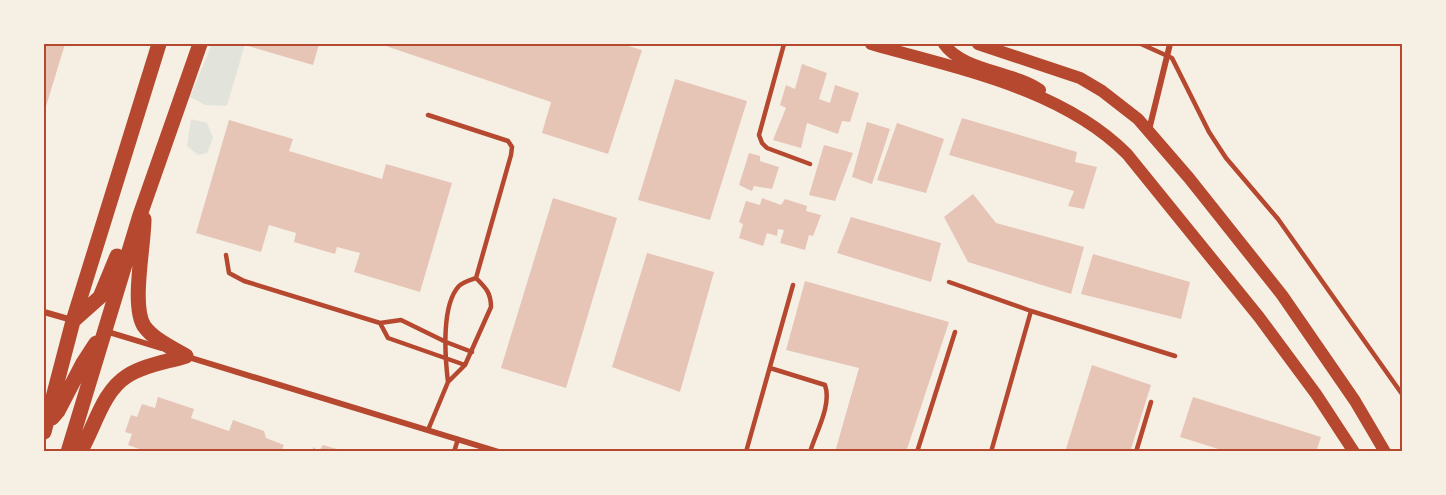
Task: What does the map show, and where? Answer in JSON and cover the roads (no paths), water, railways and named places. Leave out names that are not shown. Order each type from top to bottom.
[{"type":"main road","points":[[45,428],[73,321],[159,44]]},
{"type":"main road","points":[[68,452],[142,209],[200,44]]},
{"type":"main road","points":[[871,44],[1020,88],[1083,118],[1110,136],[1258,317],[1316,394],[1354,452]]},
{"type":"main road","points":[[944,44],[956,56],[1027,81],[1045,93],[1049,100]]},
{"type":"main road","points":[[978,44],[1080,78],[1122,105],[1149,131],[1282,295],[1350,394],[1384,452]]},
{"type":"main road","points":[[997,44],[1009,54]]},
{"type":"main road","points":[[73,321],[100,297],[107,284],[125,232],[142,209]]},
{"type":"main road","points":[[142,209],[144,234],[138,298],[141,320],[145,328],[161,341],[186,356]]},
{"type":"main road","points":[[45,428],[58,411],[83,363],[104,331]]},
{"type":"main road","points":[[80,452],[103,405],[119,383],[139,370],[186,356]]},
{"type":"street","points":[[1149,131],[1170,44]]},
{"type":"street","points":[[44,312],[73,321]]},
{"type":"street","points":[[104,331],[499,452]]},
{"type":"lane","points":[[784,44],[759,135],[767,148],[810,164]]},
{"type":"lane","points":[[1141,44],[1168,54],[1176,63],[1209,132],[1226,158],[1278,219],[1402,394]]},
{"type":"lane","points":[[428,115],[508,141],[512,147],[476,278]]},
{"type":"lane","points":[[226,255],[229,273],[243,281],[380,323],[401,320],[472,352]]},
{"type":"lane","points":[[448,382],[446,342],[449,303],[461,284],[476,278]]},
{"type":"lane","points":[[428,430],[448,382],[465,365],[491,307],[491,298],[487,289],[476,278]]},
{"type":"lane","points":[[949,282],[1031,311],[1176,356]]},
{"type":"lane","points":[[756,452],[747,450],[793,285]]},
{"type":"lane","points":[[991,452],[1031,311]]},
{"type":"lane","points":[[380,323],[388,338],[465,365]]},
{"type":"lane","points":[[917,452],[955,332]]},
{"type":"lane","points":[[770,368],[825,385],[828,393],[827,402],[810,452]]},
{"type":"lane","points":[[1136,452],[1151,402]]},
{"type":"lane","points":[[454,452],[458,439]]}]
